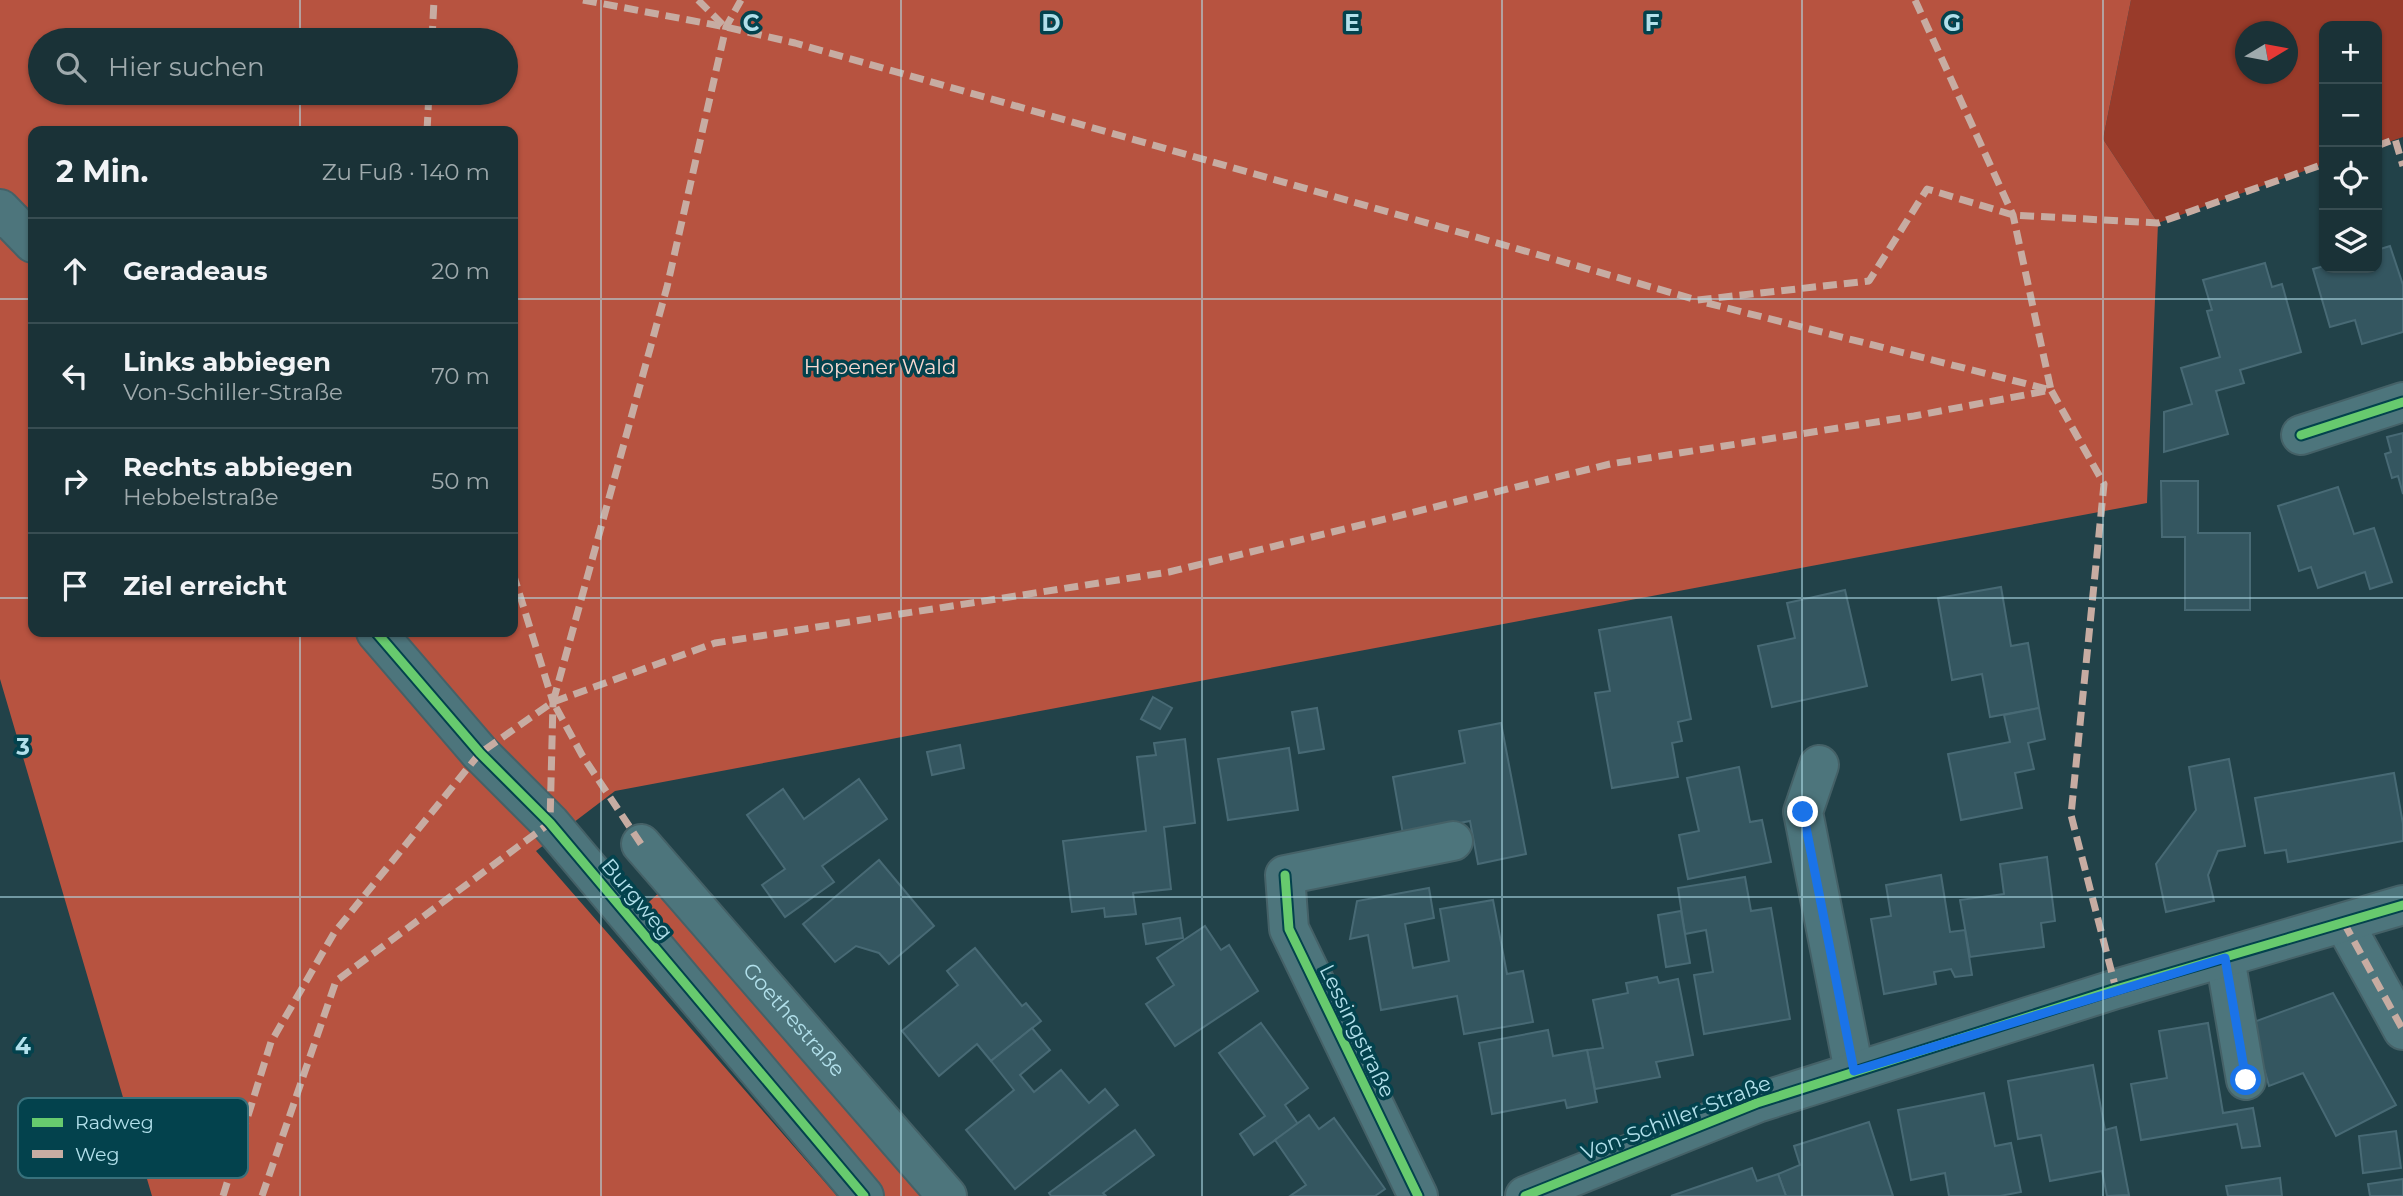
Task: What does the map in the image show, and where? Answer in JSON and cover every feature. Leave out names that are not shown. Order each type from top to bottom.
[{"type":"street","points":[[0,209],[28,238]]},
{"type":"street","points":[[2301,435],[2403,402]]},
{"type":"street","name":"Burgweg","points":[[380,637],[480,753],[559,834],[864,1196]]},
{"type":"street","points":[[1819,765],[1803,812],[1854,1071]]},
{"type":"street","name":"Lessingstraße","points":[[1418,1196],[1289,929],[1285,875],[1453,841]]},
{"type":"street","name":"Goethestraße","points":[[641,844],[947,1196]]},
{"type":"street","name":"Von-Schiller-Straße","points":[[1525,1196],[1566,1189],[1756,1103],[2403,905]]},
{"type":"street","points":[[2344,923],[2403,1030]]},
{"type":"street","points":[[2225,958],[2246,1080]]},
{"type":"shaded area","points":[[2131,0],[2403,0],[2403,137],[2382,144],[2382,21],[2319,21],[2319,166],[2158,223],[2103,139]]},
{"type":"green space","name":"Hopener Wald","points":[[0,0],[2131,0],[2103,139],[2158,223],[2147,503],[615,791],[536,851],[837,1196],[152,1196],[147,1178],[248,1178],[248,1098],[123,1098],[0,679]]},
{"type":"green space","points":[[664,888],[932,1196],[875,1196],[636,914]]},
{"type":"building","points":[[2390,246],[2403,285],[2403,332],[2362,344],[2355,320],[2330,327],[2313,269],[2319,267],[2319,273],[2382,273],[2382,248]]},
{"type":"building","points":[[2265,263],[2272,287],[2282,284],[2301,352],[2240,370],[2244,383],[2216,391],[2228,434],[2164,452],[2164,412],[2192,404],[2181,368],[2220,357],[2207,311],[2212,310],[2203,280]]},
{"type":"building","points":[[2403,433],[2403,494],[2398,476],[2392,478],[2385,454],[2391,452],[2387,437]]},
{"type":"building","points":[[2161,481],[2198,481],[2198,533],[2250,533],[2250,610],[2185,610],[2185,537],[2162,537]]},
{"type":"building","points":[[2338,487],[2354,534],[2374,528],[2392,582],[2370,589],[2365,572],[2318,588],[2311,567],[2299,571],[2278,506]]},
{"type":"building","points":[[2001,587],[2011,646],[2028,643],[2039,708],[1990,717],[1982,674],[1952,680],[1938,598]]},
{"type":"building","points":[[1845,590],[1867,686],[1772,707],[1758,646],[1795,638],[1787,603]]},
{"type":"building","points":[[1671,617],[1691,719],[1678,722],[1682,741],[1672,743],[1678,777],[1612,788],[1595,693],[1610,691],[1599,630]]},
{"type":"building","points":[[1153,697],[1172,708],[1160,729],[1141,719]]},
{"type":"building","points":[[1317,708],[1324,749],[1299,753],[1292,712]]},
{"type":"building","points":[[2039,708],[2045,739],[2028,743],[2034,769],[2015,773],[2022,808],[1961,820],[1948,754],[2010,742],[2004,715]]},
{"type":"building","points":[[1501,723],[1526,854],[1478,864],[1470,821],[1403,834],[1393,777],[1465,763],[1459,731]]},
{"type":"building","points":[[1185,739],[1195,823],[1164,827],[1171,889],[1133,893],[1136,914],[1105,917],[1104,908],[1072,912],[1063,841],[1146,831],[1137,757],[1156,755],[1154,743]]},
{"type":"building","points":[[960,745],[964,768],[932,775],[927,752]]},
{"type":"building","points":[[1289,748],[1298,810],[1228,820],[1218,759]]},
{"type":"building","points":[[2229,759],[2245,846],[2218,851],[2208,875],[2214,901],[2166,912],[2156,864],[2196,810],[2189,767]]},
{"type":"building","points":[[1739,767],[1750,822],[1762,820],[1771,862],[1688,879],[1679,835],[1699,831],[1687,778]]},
{"type":"building","points":[[2394,773],[2403,824],[2403,841],[2288,862],[2286,850],[2265,853],[2255,798]]},
{"type":"building","points":[[859,779],[887,819],[822,866],[834,882],[785,917],[762,885],[785,869],[747,815],[783,789],[804,819]]},
{"type":"building","points":[[2047,857],[2055,921],[2041,923],[2044,947],[1970,957],[1960,900],[2004,894],[2000,864]]},
{"type":"building","points":[[879,860],[934,926],[889,964],[879,953],[856,946],[835,962],[803,924]]},
{"type":"building","points":[[1941,875],[1950,932],[1965,930],[1972,975],[1955,977],[1951,969],[1934,972],[1936,984],[1884,994],[1871,919],[1891,916],[1886,885]]},
{"type":"building","points":[[1745,877],[1751,911],[1771,908],[1790,1019],[1704,1034],[1694,975],[1713,972],[1706,930],[1685,934],[1678,888]]},
{"type":"building","points":[[1429,888],[1434,918],[1405,924],[1413,968],[1449,961],[1440,909],[1493,900],[1507,974],[1523,971],[1533,1022],[1464,1034],[1457,996],[1381,1010],[1368,935],[1350,939],[1357,901]]},
{"type":"building","points":[[1681,911],[1690,963],[1666,967],[1658,915]]},
{"type":"building","points":[[1180,918],[1183,938],[1146,944],[1143,924]]},
{"type":"building","points":[[1205,926],[1221,950],[1229,945],[1258,991],[1175,1046],[1146,1004],[1174,985],[1157,958]]},
{"type":"building","points":[[975,948],[1022,1006],[1026,1003],[1041,1021],[991,1061],[977,1044],[939,1076],[902,1031],[958,985],[947,971]]},
{"type":"building","points":[[1657,977],[1659,983],[1678,979],[1693,1055],[1656,1062],[1660,1077],[1595,1089],[1587,1050],[1603,1048],[1593,1000],[1628,993],[1626,983]]},
{"type":"building","points":[[2333,993],[2396,1105],[2336,1136],[2303,1073],[2269,1086],[2251,1023]]},
{"type":"building","points":[[1261,1023],[1308,1088],[1285,1105],[1298,1124],[1254,1155],[1240,1134],[1265,1116],[1219,1053]]},
{"type":"building","points":[[2208,1023],[2223,1113],[2253,1108],[2260,1146],[2242,1148],[2237,1124],[2141,1140],[2131,1084],[2167,1078],[2159,1031]]},
{"type":"building","points":[[1032,1028],[1050,1050],[1020,1075],[1034,1092],[1061,1070],[1089,1103],[1105,1089],[1118,1105],[1015,1189],[966,1130],[1014,1090],[991,1061]]},
{"type":"building","points":[[1548,1030],[1553,1056],[1587,1050],[1597,1102],[1567,1108],[1565,1100],[1492,1114],[1479,1043]]},
{"type":"building","points":[[2093,1065],[2105,1130],[2116,1127],[2129,1195],[2107,1196],[2102,1171],[2050,1181],[2041,1135],[2018,1139],[2008,1081]]},
{"type":"building","points":[[1984,1093],[1995,1146],[2011,1143],[2021,1192],[2000,1196],[1949,1196],[1945,1173],[1911,1180],[1898,1110]]},
{"type":"building","points":[[1309,1115],[1319,1129],[1334,1118],[1385,1189],[1375,1196],[1290,1196],[1306,1185],[1275,1140]]},
{"type":"building","points":[[1869,1122],[1893,1196],[1786,1196],[1778,1174],[1800,1165],[1794,1146]]},
{"type":"building","points":[[1135,1130],[1154,1155],[1103,1193],[1106,1196],[1051,1196],[1049,1193]]},
{"type":"building","points":[[2396,1131],[2401,1168],[2363,1173],[2359,1136]]},
{"type":"building","points":[[1752,1168],[1757,1181],[1778,1174],[1786,1196],[1671,1196]]},
{"type":"building","points":[[2280,1178],[2282,1196],[2228,1196],[2226,1186]]},
{"type":"building","points":[[2403,1179],[2403,1196],[2370,1196],[2368,1184]]},
{"type":"marked path","points":[[433,28],[434,0]]},
{"type":"marked path","points":[[583,0],[795,43],[1697,300],[1869,281],[1927,189],[2013,215],[2158,223],[2319,166]]},
{"type":"marked path","points":[[698,0],[725,27]]},
{"type":"marked path","points":[[641,844],[582,755],[553,702],[667,287],[726,27],[741,0]]},
{"type":"marked path","points":[[1707,303],[2051,390],[2013,215],[1915,0]]},
{"type":"marked path","points":[[427,126],[428,105]]},
{"type":"marked path","points":[[2382,144],[2395,139],[2403,166]]},
{"type":"marked path","points":[[248,1116],[271,1042],[334,933],[480,753],[553,702],[715,643],[1169,572],[1610,464],[1914,416],[2051,390],[2104,484],[2071,815],[2116,989]]},
{"type":"marked path","points":[[262,1196],[336,981],[550,823],[553,702],[518,589]]},
{"type":"marked path","points":[[2344,923],[2403,1030]]},
{"type":"marked path","points":[[223,1196],[229,1178]]},
{"type":"cycle path","points":[[2301,435],[2403,402]]},
{"type":"cycle path","points":[[380,637],[480,753],[550,823],[864,1196]]},
{"type":"cycle path","points":[[1285,875],[1289,929],[1418,1196]]},
{"type":"cycle path","points":[[1525,1196],[1757,1103],[2116,989],[2403,905]]},
{"type":"route","points":[[1803,812],[1854,1071],[2116,989],[2225,958],[2246,1080]]}]
